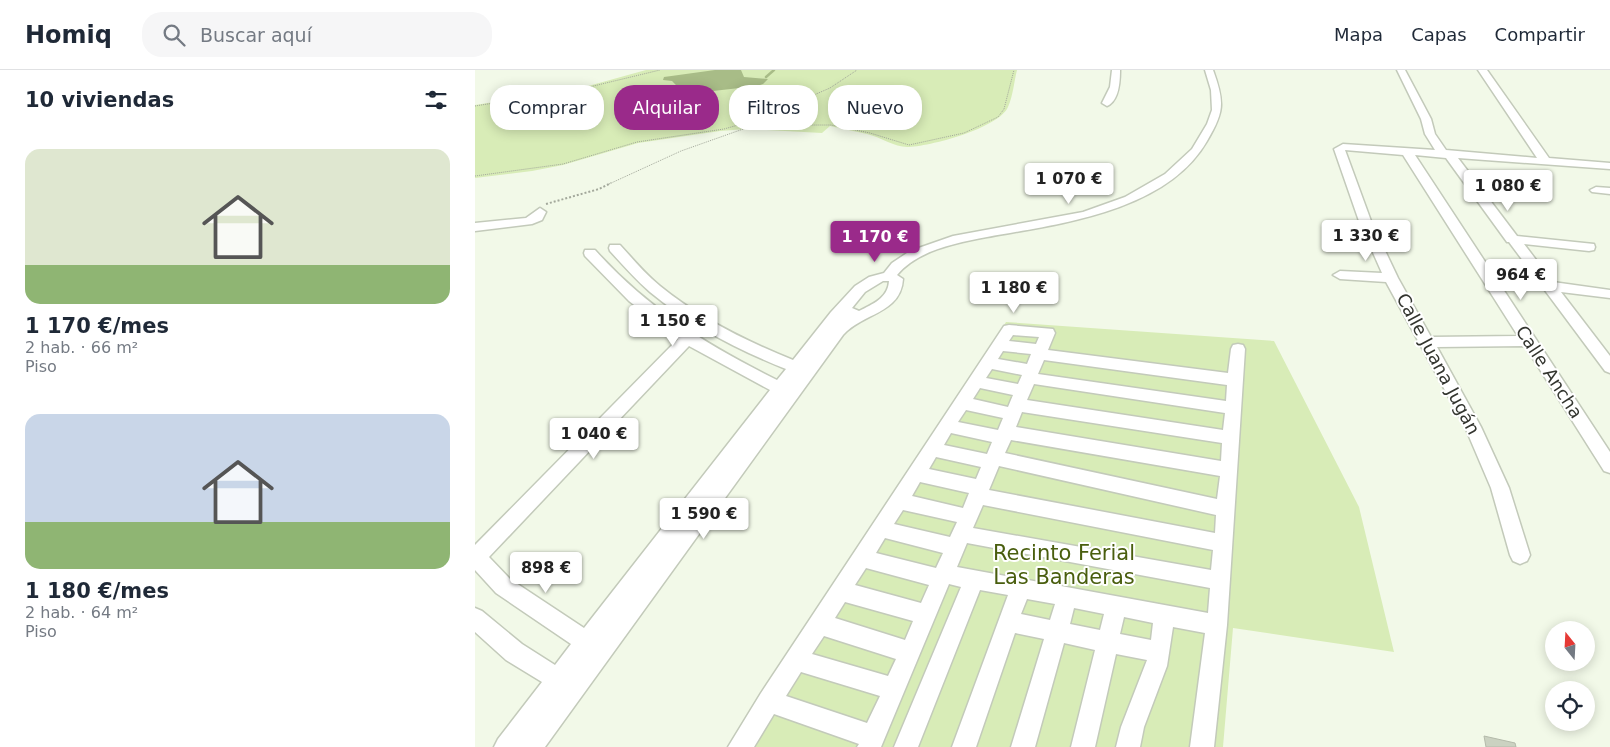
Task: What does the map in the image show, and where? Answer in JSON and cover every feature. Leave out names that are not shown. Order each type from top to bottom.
[{"type":"street","points":[[1107,103],[1115,87],[1116,70]]},
{"type":"street","points":[[889,275],[897,266],[915,254],[953,240],[1086,215],[1129,200],[1169,176],[1196,152],[1212,124],[1217,110],[1216,90],[1209,70]]},
{"type":"street","points":[[1401,70],[1426,119],[1430,134],[1610,368]]},
{"type":"street","points":[[1482,70],[1545,161]]},
{"type":"street","name":"Calle Juana Jugán","points":[[1407,152],[1339,149],[1351,186],[1391,278],[1473,427],[1500,488],[1520,555]]},
{"type":"street","points":[[1407,152],[1445,153],[1610,166]]},
{"type":"street","name":"Calle Ancha","points":[[1407,152],[1610,466]]},
{"type":"street","points":[[1596,190],[1610,191]]},
{"type":"street","points":[[475,227],[528,221],[538,217],[540,212]]},
{"type":"street","points":[[1511,239],[1589,247]]},
{"type":"street","points":[[615,248],[655,289],[706,324],[765,354],[802,370]]},
{"type":"street","points":[[590,253],[607,273],[635,299],[687,339],[786,391]]},
{"type":"street","points":[[1339,274],[1391,278]]},
{"type":"street","points":[[506,747],[566,683],[802,370],[847,322],[877,309],[897,286],[896,279],[889,275],[880,276],[867,283],[836,315],[802,370]]},
{"type":"street","points":[[1547,286],[1610,294]]},
{"type":"street","points":[[635,299],[655,289]]},
{"type":"street","points":[[844,308],[853,316],[864,315]]},
{"type":"street","points":[[740,747],[769,701],[917,474],[1009,330],[1048,333],[871,742],[769,701]]},
{"type":"street","points":[[594,647],[503,586],[475,556],[687,339]]},
{"type":"street","points":[[1427,342],[1529,341]]},
{"type":"street","points":[[1202,747],[1217,625],[1238,350]]},
{"type":"street","points":[[988,363],[1028,380],[1231,438]]},
{"type":"street","points":[[976,382],[1028,380],[1236,380]]},
{"type":"street","points":[[962,403],[1028,380],[1234,408]]},
{"type":"street","points":[[947,426],[1229,470]]},
{"type":"street","points":[[932,449],[1226,509]]},
{"type":"street","points":[[917,474],[979,492],[1223,543]]},
{"type":"street","points":[[899,501],[961,533]]},
{"type":"street","points":[[881,529],[961,533],[1220,581]]},
{"type":"street","points":[[862,558],[943,576],[1020,588],[1217,625]]},
{"type":"street","points":[[906,747],[974,580]]},
{"type":"street","points":[[964,747],[1020,588]]},
{"type":"street","points":[[841,591],[926,615]]},
{"type":"street","points":[[1023,747],[1067,597]]},
{"type":"street","points":[[1083,747],[1116,606]]},
{"type":"street","points":[[1128,747],[1132,726],[1154,672],[1164,616]]},
{"type":"street","points":[[475,618],[514,652],[566,683]]},
{"type":"street","points":[[1009,622],[1159,652]]},
{"type":"street","points":[[819,624],[909,652]]},
{"type":"street","points":[[796,660],[894,689]]},
{"type":"street","points":[[531,747],[566,683]]},
{"type":"path","points":[[475,106],[577,90],[659,70]]},
{"type":"path","points":[[818,93],[830,88],[857,70]]},
{"type":"path","points":[[818,125],[831,125],[870,133],[909,146],[964,133],[998,117],[1004,108],[1014,70]]},
{"type":"path","points":[[475,176],[553,166],[637,142],[729,128]]},
{"type":"path","points":[[540,212],[543,205],[599,189],[681,151],[740,130]]},
{"type":"green space","points":[[646,70],[1017,70],[1010,103],[1002,115],[978,129],[931,144],[902,147],[877,137],[848,130],[922,130],[922,85],[828,85],[828,128],[822,133],[765,130],[818,130],[818,85],[729,85],[729,130],[733,130],[638,143],[563,165],[475,178],[475,105],[490,103],[490,130],[604,130],[604,85],[592,85]]},
{"type":"green space","name":"Recinto Ferial Las Banderas","points":[[1006,322],[1274,341],[1359,507],[1394,652],[1233,628],[1223,747],[731,747]]},
{"type":"shaded area","points":[[715,70],[741,70],[744,77],[768,79],[760,85],[729,85],[729,89],[719,90],[719,85],[676,85],[672,81],[663,80],[664,77]]},
{"type":"building","points":[[1484,736],[1515,743],[1516,747],[1486,747]]},
{"type":"waterway","points":[[766,77],[774,70]]}]
